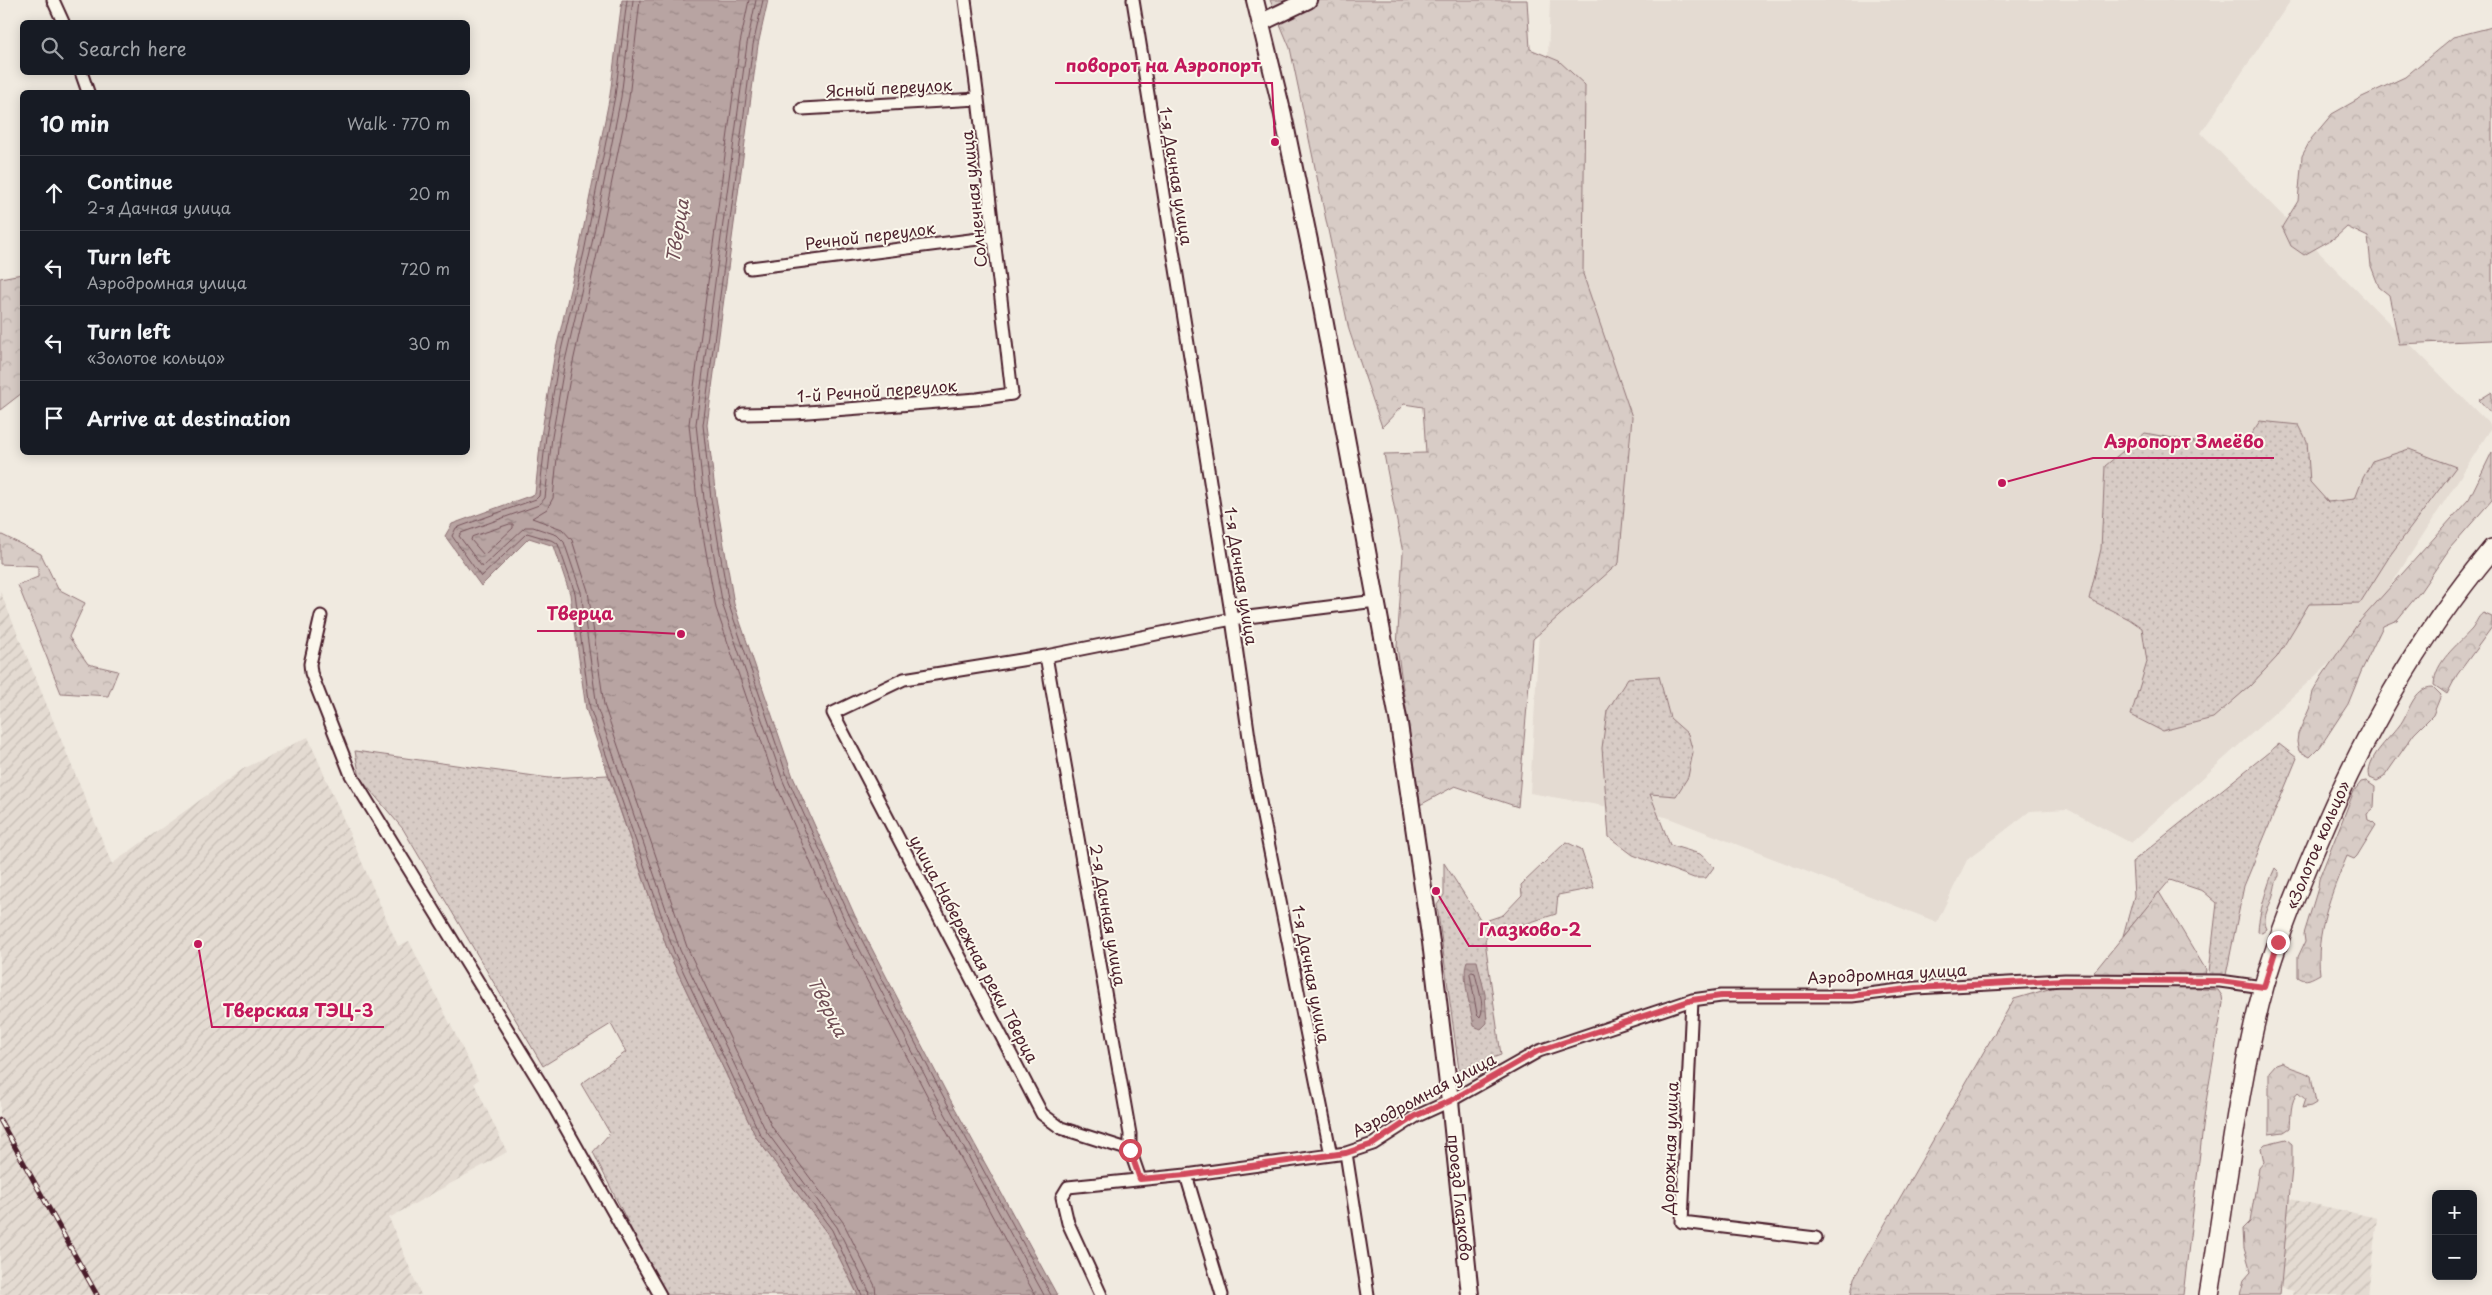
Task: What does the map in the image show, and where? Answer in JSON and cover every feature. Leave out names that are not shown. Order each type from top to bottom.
[{"type":"main road","name":"проезд Глазково","points":[[1255,0],[1262,22],[1315,270],[1398,724],[1431,942],[1470,1295]]},
{"type":"main road","points":[[1262,22],[1308,0]]},
{"type":"main road","name":"«Золотое кольцо»","points":[[2209,1295],[2246,1071],[2264,987],[2308,866],[2363,743],[2417,649],[2459,590],[2492,549]]},
{"type":"street","points":[[53,0],[62,20]]},
{"type":"street","name":"Солнечная улица","points":[[965,0],[1012,394]]},
{"type":"street","name":"1-я Дачная улица","points":[[1133,0],[1232,619],[1254,772],[1331,1155]]},
{"type":"street","points":[[82,75],[87,90]]},
{"type":"street","name":"Ясный переулок","points":[[802,109],[978,99]]},
{"type":"street","name":"Речной переулок","points":[[750,268],[994,237]]},
{"type":"street","name":"1-й Речной переулок","points":[[744,414],[795,414],[984,399],[1012,394]]},
{"type":"street","points":[[1046,656],[1232,619],[1376,600]]},
{"type":"street","points":[[321,616],[310,664],[311,674],[351,775],[544,1089],[660,1295]]},
{"type":"street","name":"улица Набережная реки Тверца","points":[[1046,656],[904,679],[833,712],[1042,1114],[1061,1128],[1130,1150]]},
{"type":"street","name":"2-я Дачная улица","points":[[1046,656],[1130,1134],[1130,1150],[1140,1179]]},
{"type":"street","name":"Аэродромная улица","points":[[1101,1295],[1068,1223],[1062,1197],[1068,1187],[1186,1175],[1346,1153],[1373,1144],[1415,1116],[1450,1101],[1538,1051],[1692,1000],[1721,996],[1852,996],[1916,988],[2065,980],[2220,981],[2264,987]]},
{"type":"street","name":"Дорожная улица","points":[[1692,1000],[1682,1222],[1816,1238]]},
{"type":"street","points":[[1346,1153],[1368,1295]]},
{"type":"street","points":[[1186,1175],[1222,1295]]},
{"type":"shaded area","points":[[1550,0],[2291,0],[2201,133],[2492,427],[2357,638],[2131,843],[2067,809],[2030,811],[1967,860],[1937,922],[1666,817],[1530,793],[1544,539],[1545,145]]},
{"type":"shaded area","points":[[0,591],[112,864],[243,769],[308,737],[398,946],[409,941],[478,1080],[474,1083],[507,1152],[389,1218],[421,1295],[0,1295]]},
{"type":"shaded area","points":[[2286,1198],[2377,1218],[2368,1295],[2292,1295],[2293,1291],[2281,1288]]},
{"type":"green space","points":[[1270,0],[1527,0],[1530,49],[1559,61],[1585,85],[1583,274],[1632,417],[1619,563],[1533,639],[1518,807],[1455,786],[1420,805],[1397,647],[1403,553],[1384,454],[1426,453],[1423,407],[1404,404],[1382,427],[1349,330],[1290,48]]},
{"type":"green space","points":[[2492,27],[2492,340],[2399,344],[2389,295],[2379,287],[2371,266],[2368,237],[2347,227],[2336,237],[2304,255],[2291,246],[2282,227],[2298,201],[2302,156],[2311,139],[2332,114],[2362,97],[2405,77],[2453,37]]},
{"type":"green space","points":[[20,274],[20,395],[0,410],[0,278]]},
{"type":"green space","points":[[2492,392],[2492,414],[2479,400]]},
{"type":"green space","points":[[2260,421],[2299,425],[2307,441],[2310,482],[2328,502],[2355,499],[2372,461],[2409,449],[2456,467],[2391,554],[2360,603],[2309,604],[2277,657],[2250,686],[2213,718],[2162,731],[2131,715],[2147,662],[2142,628],[2129,619],[2089,599],[2101,549],[2105,466],[2145,433],[2200,443],[2245,443]]},
{"type":"green space","points":[[2492,452],[2492,500],[2450,548],[2420,592],[2397,620],[2383,626],[2348,704],[2320,747],[2310,757],[2299,751],[2298,734],[2310,707],[2313,692],[2322,676],[2359,622],[2469,499]]},
{"type":"green space","points":[[0,534],[41,554],[58,589],[85,603],[69,637],[88,664],[118,671],[108,696],[61,693],[18,585],[38,577],[38,566],[0,564]]},
{"type":"green space","points":[[2483,613],[2492,617],[2492,627],[2457,675],[2447,694],[2434,685],[2438,669],[2448,654],[2472,629],[2479,616]]},
{"type":"green space","points":[[1659,676],[1670,718],[1688,734],[1693,752],[1688,777],[1676,796],[1650,794],[1670,845],[1700,854],[1714,867],[1706,878],[1694,878],[1633,855],[1609,837],[1602,748],[1607,711],[1628,678]]},
{"type":"green space","points":[[2433,687],[2441,695],[2433,715],[2414,734],[2384,777],[2377,781],[2370,778],[2371,764],[2378,750],[2403,721],[2416,696],[2426,688]]},
{"type":"green space","points":[[2279,744],[2297,758],[2244,886],[2226,975],[2215,980],[2209,972],[2217,903],[2203,891],[2170,880],[2123,936],[2134,896],[2132,862]]},
{"type":"green space","points":[[355,751],[549,778],[608,775],[669,954],[756,1137],[827,1233],[858,1295],[664,1295],[593,1152],[610,1133],[581,1084],[626,1052],[611,1024],[543,1066],[403,829],[360,778]]},
{"type":"green space","points":[[2366,781],[2375,787],[2374,808],[2367,814],[2368,820],[2376,825],[2357,856],[2354,859],[2347,856],[2335,885],[2322,929],[2319,959],[2320,974],[2304,980],[2298,977],[2298,957],[2305,942],[2304,934],[2319,879],[2354,791],[2361,782]]},
{"type":"green space","points":[[1566,842],[1581,849],[1594,888],[1558,895],[1556,914],[1487,936],[1485,941],[1501,1055],[1459,1070],[1437,905],[1444,895],[1444,863],[1482,922],[1503,915],[1522,895],[1521,885]]},
{"type":"green space","points":[[2275,868],[2279,872],[2279,876],[2265,916],[2267,929],[2262,933],[2258,932],[2260,917]]},
{"type":"green space","points":[[2159,892],[2206,970],[2202,989],[2218,990],[2222,996],[2223,1003],[2206,1102],[2183,1295],[1851,1295],[1854,1278],[2014,999],[2090,977]]},
{"type":"green space","points":[[2282,1062],[2311,1076],[2316,1103],[2302,1108],[2305,1099],[2298,1093],[2292,1104],[2290,1128],[2284,1132],[2269,1134],[2269,1072],[2276,1064]]},
{"type":"green space","points":[[2286,1139],[2292,1144],[2292,1168],[2280,1295],[2240,1295],[2244,1280],[2251,1272],[2244,1248],[2243,1229],[2250,1222],[2259,1168],[2264,1162],[2261,1148],[2265,1144]]},
{"type":"water","points":[[622,0],[768,0],[758,45],[707,425],[716,498],[734,604],[793,777],[855,916],[945,1090],[1057,1295],[858,1295],[827,1233],[756,1137],[669,954],[586,709],[570,594],[554,546],[529,538],[481,586],[445,536],[452,524],[535,494],[541,436],[554,358],[579,251],[610,95]]},
{"type":"water","points":[[1467,961],[1477,961],[1485,994],[1487,1023],[1481,1029],[1474,1026],[1469,1002],[1465,975]]},
{"type":"railway","points":[[0,1120],[97,1295]]},
{"type":"place","name":"поворот на Аэропорт","points":[[1275,142]]},
{"type":"place","name":"Аэропорт Змеёво","points":[[2002,483]]},
{"type":"place","name":"Тверца","points":[[681,634]]},
{"type":"place","name":"Глазково-2","points":[[1436,891]]},
{"type":"place","name":"Тверская ТЭЦ-3","points":[[198,944]]},
{"type":"route","points":[[1130,1150],[1140,1179],[1186,1175],[1346,1153],[1373,1144],[1415,1116],[1450,1101],[1538,1051],[1692,1000],[1721,996],[1852,996],[1916,988],[2065,980],[2147,979],[2220,981],[2264,987],[2278,942]]}]
